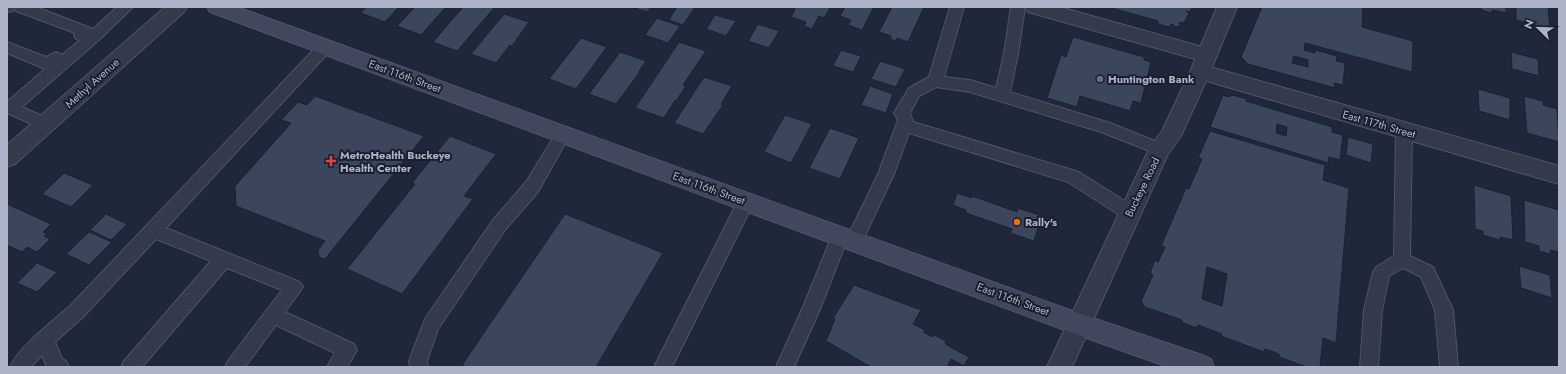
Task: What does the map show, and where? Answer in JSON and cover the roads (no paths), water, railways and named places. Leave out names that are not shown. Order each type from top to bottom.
[{"type":"main road","name":"East 116th Street","points":[[217,7],[1078,324],[1202,367]]},
{"type":"street","name":"Methyl Avenue","points":[[7,158],[176,7]]},
{"type":"street","name":"East 117th Street","points":[[1035,7],[1404,131],[1559,175]]},
{"type":"street","name":"Buckeye Road","points":[[1059,367],[1160,149],[1170,136],[1227,7]]},
{"type":"lane","points":[[46,124],[10,108],[54,62],[87,34],[126,7]]},
{"type":"lane","points":[[935,81],[956,7]]},
{"type":"lane","points":[[1002,96],[1011,54],[1018,7]]},
{"type":"lane","points":[[25,10],[87,34]]},
{"type":"lane","points":[[12,46],[35,53],[54,62]]},
{"type":"lane","points":[[19,367],[45,339],[76,312],[326,47]]},
{"type":"lane","points":[[785,367],[812,307],[847,238],[886,174],[906,120],[902,113],[914,92],[926,84],[935,81],[970,86],[1105,127],[1160,149]]},
{"type":"lane","points":[[904,125],[1073,177],[1130,213]]},
{"type":"lane","points":[[1402,260],[1404,131]]},
{"type":"lane","points":[[419,367],[418,361],[432,325],[499,225],[532,187],[563,134]]},
{"type":"lane","points":[[663,367],[746,202]]},
{"type":"lane","points":[[153,230],[294,287],[234,367]]},
{"type":"lane","points":[[130,367],[224,259]]},
{"type":"lane","points":[[1369,367],[1373,310],[1382,272],[1402,260]]},
{"type":"lane","points":[[1402,260],[1427,272],[1444,310],[1449,367]]},
{"type":"lane","points":[[273,315],[348,350],[336,367]]},
{"type":"lane","points":[[45,339],[55,365],[60,367]]},
{"type":"place","name":"Huntington Bank","points":[[1100,79]]},
{"type":"place","name":"MetroHealth Buckeye Health Center","points":[[331,161]]},
{"type":"place","name":"Rally's","points":[[1017,222]]}]
